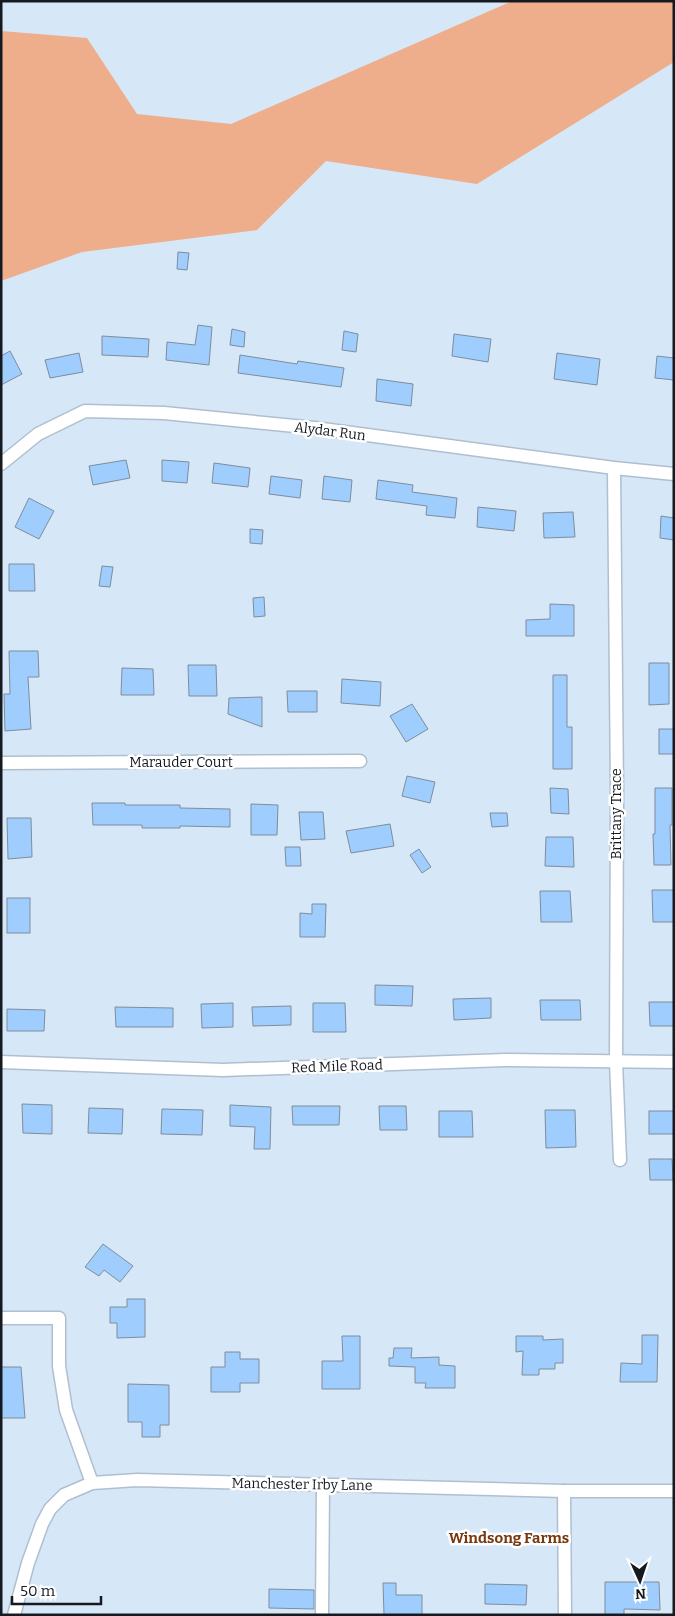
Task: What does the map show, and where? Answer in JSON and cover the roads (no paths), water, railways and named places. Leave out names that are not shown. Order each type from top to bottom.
[{"type":"street","name":"Alydar Run","points":[[1,464],[38,434],[85,411],[164,413],[314,428],[614,468],[674,474]]},
{"type":"street","name":"Brittany Trace","points":[[614,468],[617,793],[616,1062],[620,1160]]},
{"type":"street","name":"Marauder Court","points":[[1,763],[360,761]]},
{"type":"street","name":"Red Mile Road","points":[[1,1062],[223,1070],[505,1060],[674,1062]]},
{"type":"street","points":[[1,1318],[60,1318],[59,1366],[66,1410],[92,1484]]},
{"type":"street","name":"Manchester Irby Lane","points":[[14,1615],[28,1563],[42,1524],[50,1509],[64,1496],[92,1484],[137,1480],[674,1492]]},
{"type":"street","points":[[322,1615],[323,1484]]},
{"type":"street","points":[[564,1491],[565,1615]]},
{"type":"district","name":"Windsong Farms","points":[[509,1538]]}]
